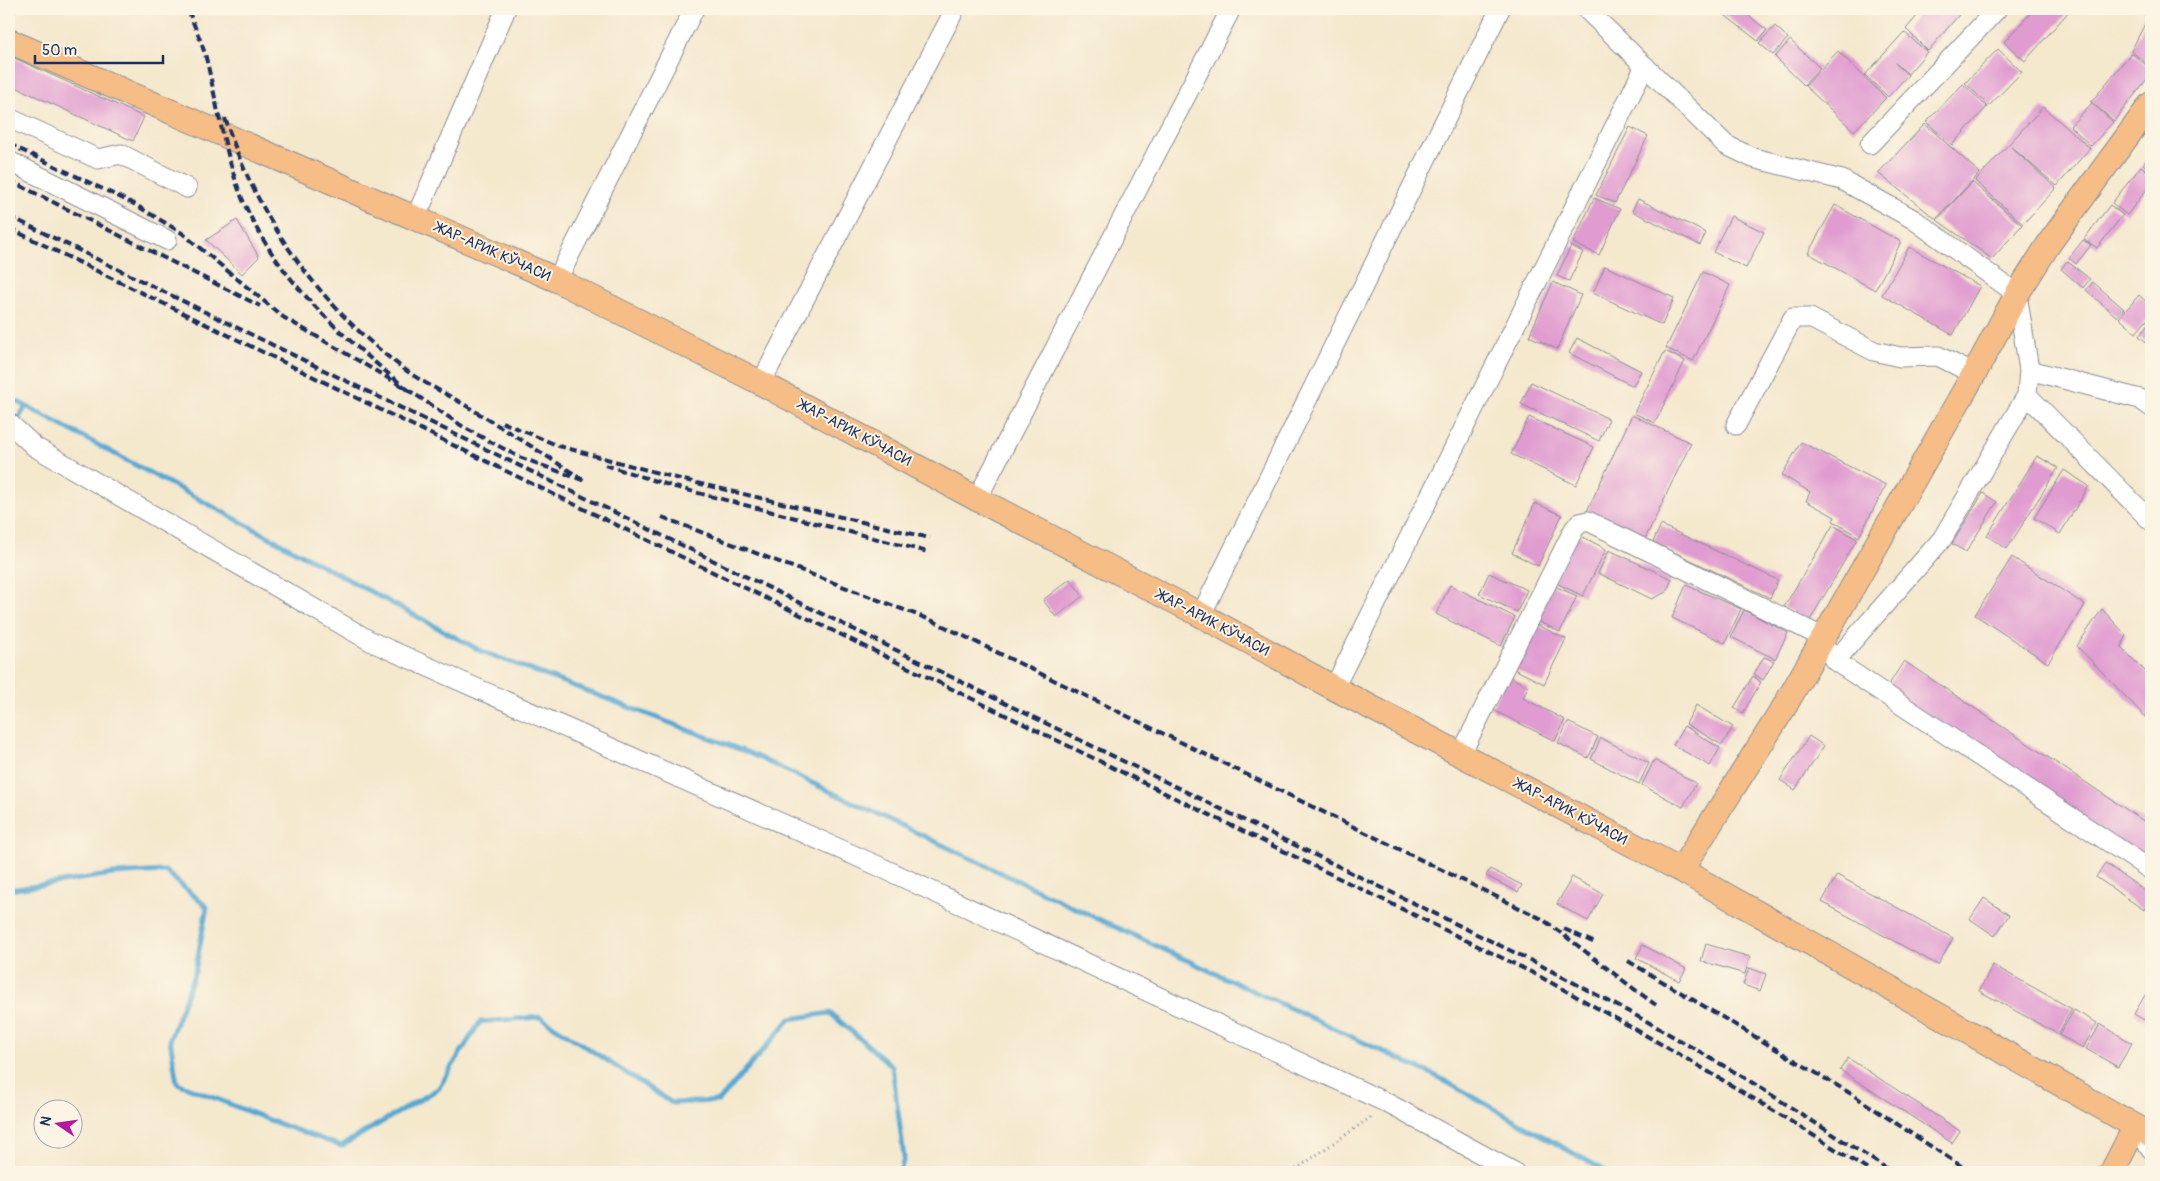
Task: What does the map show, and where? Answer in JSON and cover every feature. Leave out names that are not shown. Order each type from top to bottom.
[{"type":"main road","name":"ЖАР-АРИК КЎЧАСИ","points":[[9,42],[557,280],[761,383],[1681,870],[2143,1131]]},
{"type":"main road","points":[[1681,870],[1783,709],[1974,374],[2017,294],[2050,242],[2151,104]]},
{"type":"main road","points":[[2112,1172],[2143,1131]]},
{"type":"street","points":[[416,218],[506,9]]},
{"type":"street","points":[[557,280],[694,9]]},
{"type":"street","points":[[761,383],[955,9]]},
{"type":"street","points":[[977,499],[1231,9]]},
{"type":"street","points":[[1201,615],[1500,9]]},
{"type":"street","points":[[1870,144],[1996,9]]},
{"type":"street","points":[[1592,10],[1645,66],[1726,145],[1753,158],[1842,180],[1914,219],[2017,294],[2029,370],[2027,395],[1942,539],[1835,661]]},
{"type":"street","points":[[1334,688],[1645,66]]},
{"type":"street","points":[[9,118],[98,159],[121,154],[187,188]]},
{"type":"street","points":[[9,161],[167,240]]},
{"type":"street","points":[[1736,425],[1793,318],[1810,318],[1874,351],[1900,357],[1938,356],[1974,374]]},
{"type":"street","points":[[2029,370],[2140,399],[2151,407]]},
{"type":"street","points":[[2027,395],[2151,521]]},
{"type":"street","points":[[12,426],[35,447],[372,642],[876,865],[1389,1104],[1514,1172]]},
{"type":"street","points":[[1461,754],[1574,529],[1580,523],[1588,521],[1823,639],[1835,661],[2151,870]]},
{"type":"street","points":[[2143,1131],[2151,1149]]},
{"type":"path","points":[[1292,1172],[1389,1104]]},
{"type":"building","points":[[1717,9],[1740,9],[1767,30],[1758,41]]},
{"type":"building","points":[[1923,9],[1964,9],[1928,51],[1906,29]]},
{"type":"building","points":[[2034,9],[2071,9],[2025,61],[2004,42]]},
{"type":"building","points":[[2151,12],[2151,67],[2131,51]]},
{"type":"building","points":[[1775,26],[1788,38],[1773,55],[1759,43]]},
{"type":"building","points":[[1904,32],[1927,52],[1908,74],[1895,63],[1908,75],[1888,97],[1865,75]]},
{"type":"building","points":[[1790,40],[1820,68],[1804,85],[1775,57]]},
{"type":"building","points":[[1998,49],[2022,72],[1989,106],[1965,83]]},
{"type":"building","points":[[1838,51],[1886,98],[1854,131],[1805,86]]},
{"type":"building","points":[[2131,53],[2151,69],[2151,74],[2114,121],[2091,102]]},
{"type":"building","points":[[10,56],[144,117],[133,141],[9,84]]},
{"type":"building","points":[[1963,84],[1987,107],[1952,145],[1926,122]]},
{"type":"building","points":[[2092,103],[2113,122],[2091,146],[2070,126]]},
{"type":"building","points":[[2043,107],[2090,148],[2057,186],[2011,147],[2056,188],[2023,224],[1975,181]]},
{"type":"building","points":[[1925,124],[1980,173],[1936,219],[1878,173]]},
{"type":"building","points":[[1630,127],[1648,136],[1615,203],[1596,195]]},
{"type":"building","points":[[2151,155],[2151,170],[2143,164]]},
{"type":"building","points":[[2141,166],[2151,174],[2151,184],[2127,215],[2112,203]]},
{"type":"building","points":[[1972,182],[2022,225],[1992,259],[1937,220]]},
{"type":"building","points":[[1594,198],[1620,209],[1599,255],[1573,243]]},
{"type":"building","points":[[1638,199],[1706,233],[1700,245],[1632,211]]},
{"type":"building","points":[[1835,205],[1901,242],[1875,290],[1808,253]]},
{"type":"building","points":[[2110,205],[2123,215],[2097,248],[2084,239]]},
{"type":"building","points":[[1731,216],[1764,232],[1746,268],[1713,252]]},
{"type":"building","points":[[237,220],[259,257],[242,274],[206,240]]},
{"type":"building","points":[[2083,240],[2091,245],[2076,264],[2069,258]]},
{"type":"building","points":[[1571,246],[1583,252],[1569,281],[1557,276]]},
{"type":"building","points":[[1909,247],[1980,286],[1953,335],[1882,295]]},
{"type":"building","points":[[2067,261],[2090,279],[2083,288],[2061,269]]},
{"type":"building","points":[[1605,266],[1674,298],[1662,325],[1593,293]]},
{"type":"building","points":[[1703,272],[1730,285],[1693,361],[1666,348]]},
{"type":"building","points":[[1553,282],[1581,295],[1557,349],[1529,336]]},
{"type":"building","points":[[2093,282],[2124,309],[2117,317],[2086,290]]},
{"type":"building","points":[[2139,295],[2151,306],[2151,315],[2136,333],[2119,318]]},
{"type":"building","points":[[2151,321],[2151,346],[2139,336]]},
{"type":"building","points":[[1577,338],[1641,371],[1633,386],[1569,353]]},
{"type":"building","points":[[1665,351],[1685,361],[1655,423],[1634,413]]},
{"type":"building","points":[[1531,382],[1609,419],[1599,441],[1521,404]]},
{"type":"building","points":[[1632,415],[1691,443],[1645,539],[1587,511]]},
{"type":"building","points":[[1529,417],[1594,447],[1576,485],[1511,454]]},
{"type":"building","points":[[1801,442],[1886,485],[1859,537],[1833,521],[1835,517],[1806,501],[1810,492],[1782,475]]},
{"type":"building","points":[[2037,456],[2058,468],[2007,549],[1987,536]]},
{"type":"building","points":[[2064,470],[2089,486],[2060,534],[2034,518]]},
{"type":"building","points":[[1983,493],[1997,502],[1966,552],[1952,544]]},
{"type":"building","points":[[1535,503],[1562,515],[1538,566],[1512,553]]},
{"type":"building","points":[[1661,525],[1778,580],[1770,598],[1653,542]]},
{"type":"building","points":[[1833,525],[1857,539],[1809,622],[1784,607]]},
{"type":"building","points":[[1577,534],[1606,549],[1583,596],[1554,582]]},
{"type":"building","points":[[1609,550],[1672,579],[1666,592],[1652,599],[1598,573]]},
{"type":"building","points":[[2012,557],[2085,605],[2048,663],[1975,615]]},
{"type":"building","points":[[1489,573],[1527,590],[1517,612],[1479,594]]},
{"type":"building","points":[[1070,579],[1083,596],[1056,617],[1043,600]]},
{"type":"building","points":[[1450,585],[1515,617],[1501,646],[1436,614]]},
{"type":"building","points":[[1552,585],[1577,596],[1560,632],[1535,620]]},
{"type":"building","points":[[1686,585],[1741,609],[1725,643],[1672,618]]},
{"type":"building","points":[[2102,609],[2126,635],[2121,647],[2151,677],[2151,723],[2077,646]]},
{"type":"building","points":[[1744,610],[1788,633],[1775,659],[1731,637]]},
{"type":"building","points":[[1533,623],[1566,639],[1544,684],[1512,668]]},
{"type":"building","points":[[1764,657],[1774,661],[1763,680],[1754,674]]},
{"type":"building","points":[[1904,661],[2151,826],[2151,865],[1884,692]]},
{"type":"building","points":[[1508,675],[1528,687],[1523,698],[1565,720],[1555,741],[1491,709]]},
{"type":"building","points":[[1753,676],[1761,682],[1743,713],[1734,708]]},
{"type":"building","points":[[1696,705],[1733,727],[1722,745],[1686,724]]},
{"type":"building","points":[[1568,722],[1598,737],[1588,758],[1558,743]]},
{"type":"building","points":[[1684,726],[1720,748],[1710,766],[1673,745]]},
{"type":"building","points":[[1809,736],[1824,746],[1795,790],[1780,780]]},
{"type":"building","points":[[1601,738],[1649,763],[1639,784],[1591,759]]},
{"type":"building","points":[[1654,760],[1696,783],[1683,807],[1642,785]]},
{"type":"building","points":[[2105,863],[2151,895],[2151,900],[2144,910],[2096,877]]},
{"type":"building","points":[[1490,869],[1522,885],[1518,892],[1486,876]]},
{"type":"building","points":[[1837,875],[1953,938],[1938,965],[1822,902]]},
{"type":"building","points":[[1572,877],[1603,894],[1588,921],[1557,904]]},
{"type":"building","points":[[1984,898],[2009,915],[1995,936],[1970,919]]},
{"type":"building","points":[[1706,944],[1750,957],[1745,974],[1701,961]]},
{"type":"building","points":[[1643,945],[1686,969],[1679,981],[1636,958]]},
{"type":"building","points":[[1993,965],[2072,1009],[2058,1034],[1979,991]]},
{"type":"building","points":[[1749,968],[1766,974],[1760,991],[1743,985]]},
{"type":"building","points":[[2151,985],[2151,1024],[2134,1014]]},
{"type":"building","points":[[2074,1010],[2097,1023],[2083,1048],[2059,1035]]},
{"type":"building","points":[[2100,1024],[2132,1043],[2118,1067],[2086,1049]]},
{"type":"building","points":[[1848,1058],[1960,1131],[1952,1143],[1840,1070]]},
{"type":"waterway","points":[[9,397],[481,651],[749,753],[1094,917],[1436,1076],[1607,1172]]},
{"type":"waterway","points":[[16,423],[26,406]]},
{"type":"waterway","points":[[9,890],[113,874],[165,871],[207,907],[195,972],[170,1039],[177,1083],[341,1146],[438,1089],[480,1022],[540,1017],[672,1103],[719,1101],[790,1019],[830,1013],[892,1066],[904,1157],[900,1172]]},
{"type":"railway","points":[[9,144],[134,204],[182,233],[283,317],[407,389],[358,348],[312,304],[273,254],[256,227],[236,182],[226,148],[205,55],[188,9]]},
{"type":"railway","points":[[225,118],[255,192],[275,227],[297,261],[322,293],[350,322],[379,349],[411,374],[465,405],[585,481],[519,457],[465,428],[407,389]]},
{"type":"railway","points":[[9,180],[260,306]]},
{"type":"railway","points":[[9,216],[1542,966],[1648,1022],[1745,1078],[1892,1172]]},
{"type":"railway","points":[[9,228],[1535,974],[1705,1070],[1871,1172]]},
{"type":"railway","points":[[502,422],[559,446],[680,479],[930,538]]},
{"type":"railway","points":[[605,465],[675,487],[928,552]]},
{"type":"railway","points":[[662,517],[933,621],[1542,919],[1656,1005]]},
{"type":"railway","points":[[1564,929],[1595,943]]},
{"type":"railway","points":[[1628,961],[1853,1095],[1970,1172]]}]
